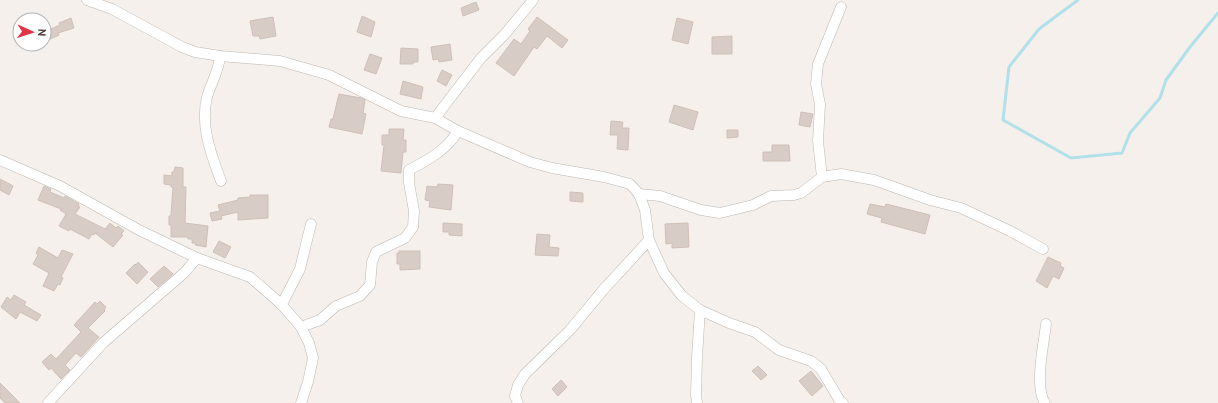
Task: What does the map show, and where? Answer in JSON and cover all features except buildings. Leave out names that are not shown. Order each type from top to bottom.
[{"type":"street","points":[[87,0],[112,10],[182,47],[195,52],[220,56],[280,60],[329,75],[401,112],[435,118],[458,131],[530,162],[552,168],[604,177],[630,184],[640,194],[645,210],[649,240],[664,273],[682,296],[700,310],[729,323],[755,332],[779,350],[811,361],[821,369],[840,401],[843,403]]},
{"type":"street","points":[[435,118],[481,58],[505,34],[533,0]]},
{"type":"street","points":[[822,177],[818,141],[820,104],[816,84],[818,64],[841,7]]},
{"type":"street","points":[[220,56],[220,63],[207,97],[205,119],[210,150],[221,181]]},
{"type":"street","points":[[300,327],[320,320],[336,306],[360,296],[370,285],[372,262],[376,252],[405,238],[413,227],[414,210],[409,183],[409,170],[435,156],[454,139],[458,131]]},
{"type":"street","points":[[0,160],[60,186],[139,230],[197,258],[250,277],[281,304],[300,327],[310,343],[313,358],[308,382],[301,403]]},
{"type":"street","points":[[640,194],[660,196],[701,210],[720,213],[753,205],[771,196],[794,195],[801,193],[822,177],[841,174],[874,180],[930,200],[961,208],[1010,231],[1043,249]]},
{"type":"street","points":[[281,304],[284,302],[300,269],[311,224]]},
{"type":"street","points":[[518,403],[515,396],[518,385],[525,374],[570,330],[604,289],[649,240]]},
{"type":"street","points":[[48,403],[103,344],[184,273],[197,258]]},
{"type":"street","points":[[697,403],[697,357],[700,310]]},
{"type":"street","points":[[1045,403],[1042,400],[1040,390],[1040,376],[1046,324]]},
{"type":"waterway","points":[[1078,0],[1039,29],[1009,67],[1003,120],[1071,158],[1122,153],[1130,133],[1160,98],[1166,80],[1190,47],[1218,13]]}]
